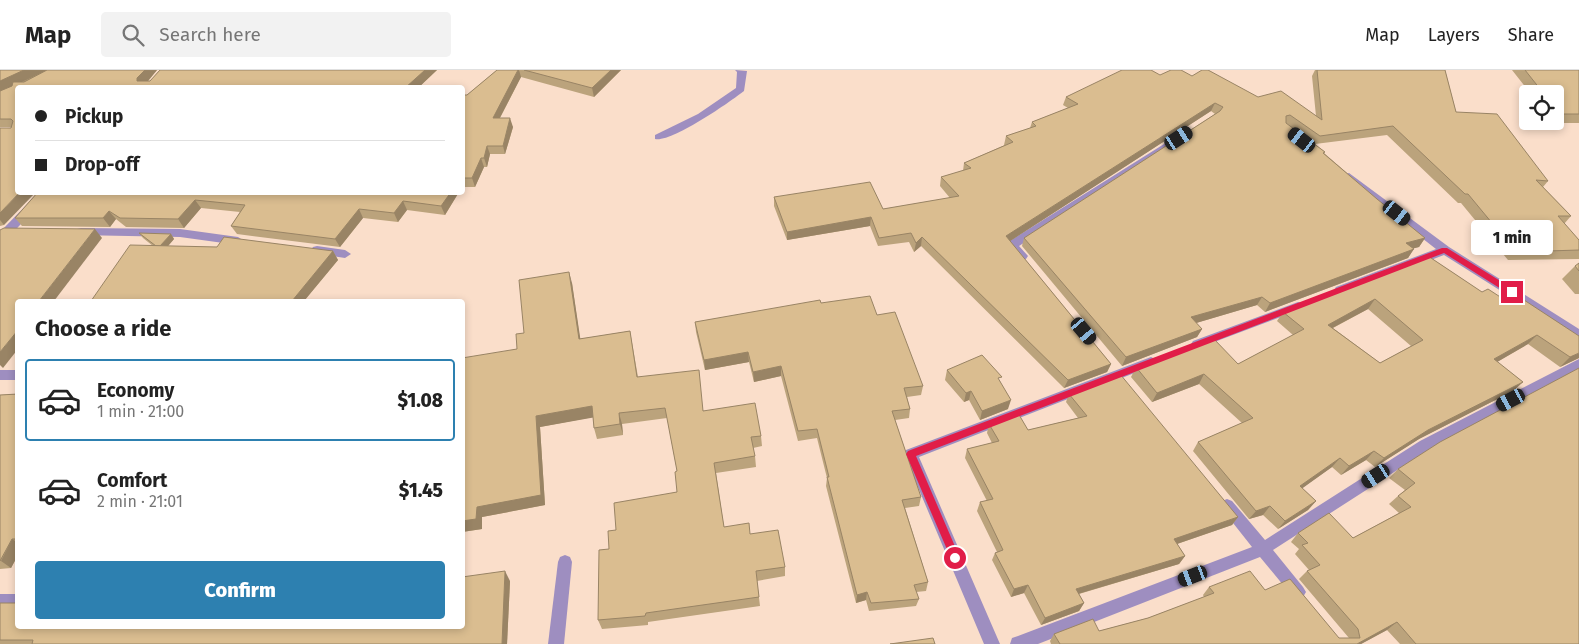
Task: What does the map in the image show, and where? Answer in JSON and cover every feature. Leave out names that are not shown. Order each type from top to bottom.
[{"type":"street","points":[[658,137],[691,123],[720,106],[741,90],[742,71],[740,70]]},
{"type":"street","points":[[1031,268],[1012,245],[1179,138]]},
{"type":"street","points":[[1342,171],[1445,250],[1579,335]]},
{"type":"street","points":[[3,234],[43,195]]},
{"type":"street","points":[[3,234],[27,231]]},
{"type":"street","points":[[66,232],[180,233],[248,242]]},
{"type":"street","points":[[306,249],[344,254]]},
{"type":"street","points":[[1324,296],[1445,250]]},
{"type":"street","points":[[1184,349],[1305,303]]},
{"type":"street","points":[[992,644],[911,454],[1166,357]]},
{"type":"street","points":[[1018,644],[1263,549],[1425,445],[1579,364]]},
{"type":"street","points":[[0,375],[15,375]]},
{"type":"street","points":[[1219,496],[1305,600]]},
{"type":"street","points":[[556,644],[565,562]]},
{"type":"street","points":[[0,601],[15,601]]},
{"type":"building","points":[[0,70],[24,70],[0,81]]},
{"type":"building","points":[[47,70],[145,70],[137,78],[137,81],[150,81],[160,70],[425,70],[408,85],[15,85],[15,195],[17,195],[0,213],[0,128],[11,128],[13,121],[11,119],[0,119],[0,91],[12,86],[13,82],[24,82]]},
{"type":"building","points":[[497,70],[518,70],[493,118],[510,118],[503,146],[487,146],[484,158],[481,158],[472,178],[465,178],[465,95]]},
{"type":"building","points":[[524,70],[611,70],[592,88]]},
{"type":"building","points":[[1122,70],[1151,70],[1160,75],[1171,70],[1181,70],[1192,76],[1202,70],[1208,70],[1258,97],[1281,91],[1322,120],[1317,70],[1445,70],[1456,112],[1497,114],[1548,181],[1536,180],[1571,216],[1558,216],[1579,240],[1579,250],[1516,252],[1468,194],[1465,194],[1393,126],[1320,136],[1290,115],[1286,116],[1286,123],[1325,152],[1323,153],[1425,238],[1406,243],[1414,249],[1270,303],[1262,297],[1191,317],[1202,329],[1126,357],[1024,238],[1220,111],[1223,107],[1215,103],[1006,236],[1111,364],[1068,380],[922,237],[916,243],[911,233],[879,238],[871,217],[787,232],[774,197],[870,182],[883,209],[959,196],[941,177],[971,168],[964,163],[1013,142],[1006,136],[1036,126],[1032,122],[1078,104],[1066,97]]},
{"type":"building","points":[[1525,70],[1579,70],[1579,114],[1564,114],[1564,85],[1537,85]]},
{"type":"building","points":[[35,195],[449,195],[441,206],[403,201],[394,213],[359,209],[335,239],[231,226],[245,205],[195,200],[178,219],[120,218],[109,211],[103,218],[15,218]]},
{"type":"building","points":[[4,228],[95,229],[41,299],[15,299],[15,334],[0,352],[0,230]]},
{"type":"building","points":[[139,233],[171,234],[160,246],[156,246]]},
{"type":"building","points":[[224,237],[333,251],[294,299],[92,299],[130,245],[217,247]]},
{"type":"building","points":[[1428,256],[1482,292],[1488,289],[1511,304],[1521,298],[1579,336],[1579,353],[1570,357],[1537,335],[1494,359],[1523,382],[1428,430],[1384,458],[1374,451],[1349,466],[1340,458],[1300,486],[1316,501],[1285,521],[1270,506],[1256,511],[1198,442],[1253,418],[1204,374],[1157,393],[1136,367],[1213,338],[1238,364],[1304,329],[1283,312]],"holes":[[[1375,299],[1423,340],[1380,363],[1328,325]]]},
{"type":"building","points":[[1579,263],[1579,271],[1575,266]]},
{"type":"building","points":[[569,272],[579,339],[630,331],[637,377],[699,370],[703,411],[755,403],[761,436],[751,437],[755,456],[714,463],[724,527],[749,523],[750,534],[778,530],[785,567],[756,571],[759,597],[646,613],[645,616],[598,620],[599,550],[609,549],[608,531],[616,530],[614,503],[677,492],[675,472],[677,471],[665,408],[619,413],[620,424],[594,428],[592,406],[536,416],[541,495],[477,507],[476,519],[465,521],[465,358],[517,349],[516,334],[524,333],[519,280]]},
{"type":"building","points":[[870,296],[877,315],[895,312],[923,386],[904,388],[910,409],[892,411],[921,497],[902,500],[928,582],[914,585],[919,599],[871,603],[867,592],[857,595],[827,477],[829,477],[817,429],[798,431],[781,366],[753,372],[748,352],[704,360],[695,322],[820,300],[821,303]]},
{"type":"building","points":[[982,355],[1002,377],[998,378],[1011,400],[982,411],[971,391],[966,393],[947,370]]},
{"type":"building","points":[[1579,368],[1579,644],[1416,644],[1397,622],[1357,644],[1060,644],[1054,634],[1093,619],[1099,631],[1148,618],[1214,593],[1209,587],[1250,571],[1265,590],[1290,579],[1339,638],[1360,638],[1358,629],[1307,571],[1320,565],[1302,545],[1308,543],[1298,533],[1329,513],[1353,538],[1411,507],[1398,496],[1415,483],[1398,469],[1440,442]]},
{"type":"building","points":[[1120,374],[1238,517],[1174,539],[1185,556],[1076,589],[1084,603],[1045,618],[1028,585],[1014,589],[995,553],[1003,550],[980,502],[993,499],[967,449],[999,441],[989,424],[1018,413],[1028,430],[1087,416],[1069,394]]},
{"type":"building","points":[[15,394],[15,539],[12,539],[0,561],[0,395]]},
{"type":"building","points":[[505,571],[502,644],[32,644],[33,640],[0,640],[0,603],[15,603],[15,629],[465,629],[465,577]]},
{"type":"building","points":[[933,638],[935,644],[890,644]]},
{"type":"route","points":[[955,558],[911,454],[1445,250],[1512,292]]}]
